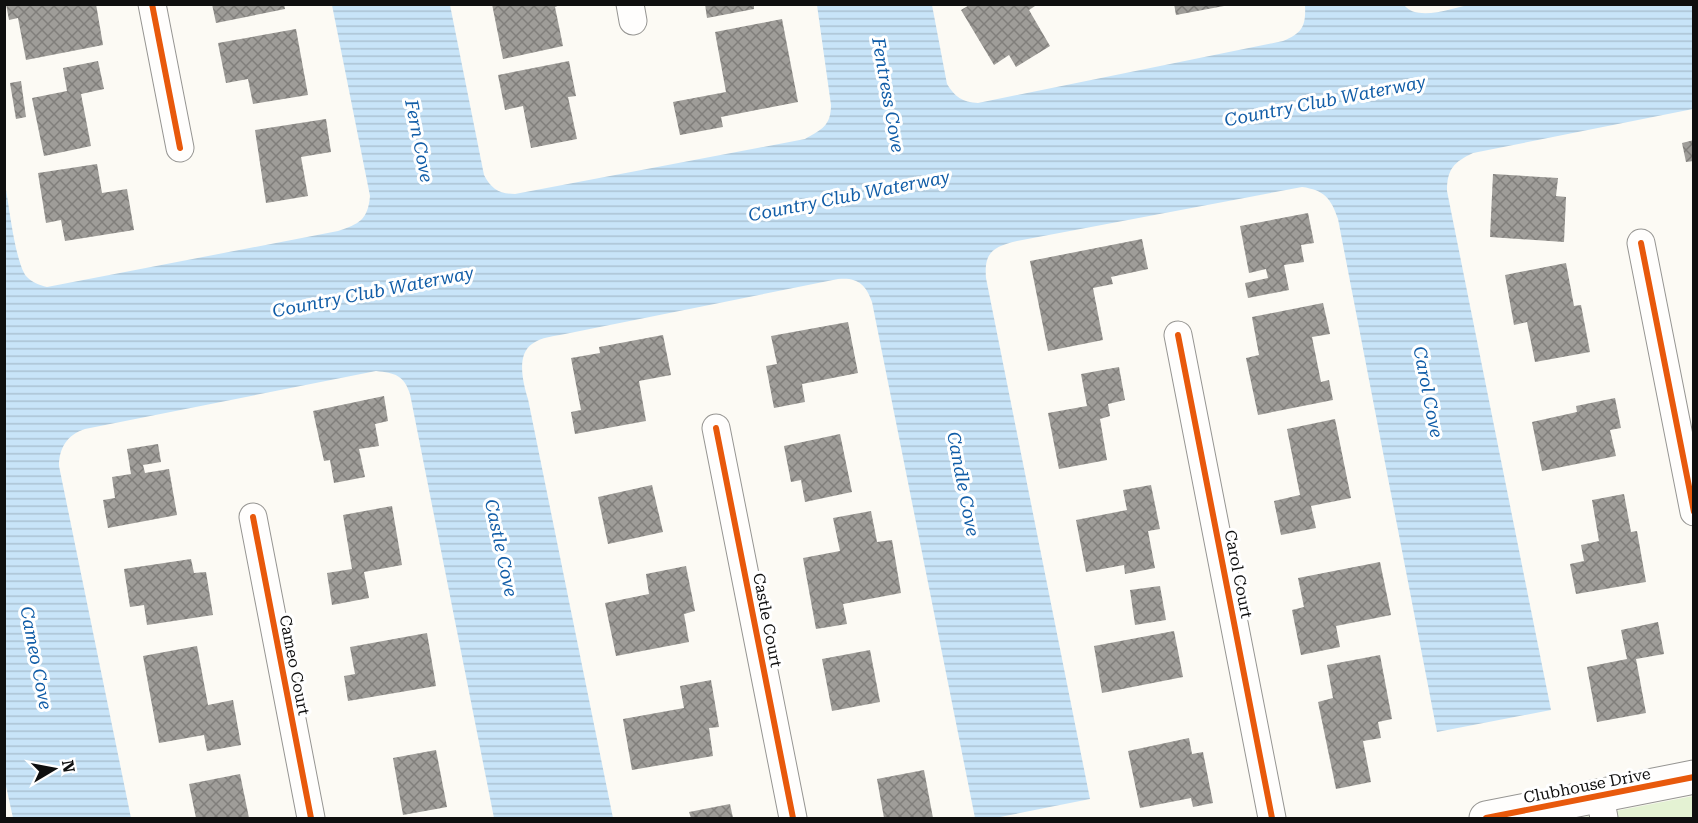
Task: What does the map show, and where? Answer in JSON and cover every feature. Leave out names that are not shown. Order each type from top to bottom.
[{"type":"street","points":[[152,4],[180,148]]},
{"type":"street","points":[[1641,243],[1694,512]]},
{"type":"street","name":"Carol Court","points":[[1178,335],[1272,819]]},
{"type":"street","name":"Castle Court","points":[[716,428],[793,819]]},
{"type":"street","name":"Cameo Court","points":[[253,517],[311,819]]},
{"type":"street","name":"Clubhouse Drive","points":[[1486,819],[1602,808],[1694,777]]},
{"type":"green space","points":[[1693,796],[1693,818],[1579,818]]},
{"type":"water","points":[[1472,4],[1693,5],[1693,109],[1473,153],[1456,163],[1448,177],[1447,191],[1551,710],[1437,732],[1338,219],[1326,196],[1316,190],[1302,187],[1017,241],[996,248],[989,256],[986,278],[1090,799],[995,818],[975,818],[872,302],[860,283],[850,279],[838,279],[548,337],[532,344],[524,355],[522,370],[524,385],[613,818],[494,818],[410,394],[405,383],[398,376],[376,371],[85,429],[73,435],[65,443],[59,466],[131,818],[13,818],[4,777],[5,184],[22,269],[30,280],[47,287],[338,231],[352,226],[365,216],[370,196],[332,5],[450,5],[484,175],[497,190],[515,194],[805,139],[816,133],[827,123],[831,112],[817,5],[932,5],[947,84],[960,98],[978,103],[1283,41],[1295,35],[1302,28],[1305,5],[1404,5],[1417,13],[1426,13],[1446,11]]},
{"type":"building","points":[[6,4],[96,4],[103,45],[26,60],[18,18],[9,20]]},
{"type":"building","points":[[212,4],[284,4],[285,9],[216,23]]},
{"type":"building","points":[[492,4],[562,4],[555,7],[563,46],[503,59]]},
{"type":"building","points":[[705,4],[754,4],[754,9],[707,18]]},
{"type":"building","points":[[971,4],[1034,4],[1035,6],[1029,10],[1050,46],[1016,67],[1009,55],[994,65],[961,10]]},
{"type":"building","points":[[1174,4],[1224,4],[1224,6],[1176,15]]},
{"type":"building","points":[[782,19],[798,102],[721,117],[723,127],[680,135],[673,102],[726,92],[715,32]]},
{"type":"building","points":[[296,29],[308,95],[253,104],[248,79],[226,83],[218,43]]},
{"type":"building","points":[[98,61],[104,89],[81,94],[91,146],[44,156],[32,98],[67,91],[63,68]]},
{"type":"building","points":[[569,61],[576,96],[568,97],[577,139],[531,148],[523,106],[505,110],[498,75]]},
{"type":"building","points":[[21,81],[26,117],[16,119],[10,83]]},
{"type":"building","points":[[326,119],[331,152],[301,157],[308,196],[266,203],[255,130]]},
{"type":"building","points":[[1694,140],[1694,161],[1686,162],[1682,143]]},
{"type":"building","points":[[97,164],[102,193],[127,189],[134,230],[65,241],[61,220],[46,223],[38,173]]},
{"type":"building","points":[[1493,174],[1558,178],[1556,196],[1566,197],[1564,242],[1490,237]]},
{"type":"building","points":[[1308,213],[1314,243],[1301,245],[1304,262],[1284,265],[1289,290],[1248,298],[1245,283],[1268,278],[1266,269],[1249,273],[1240,226]]},
{"type":"building","points":[[1142,239],[1148,269],[1111,277],[1113,284],[1093,288],[1103,340],[1048,351],[1030,261]]},
{"type":"building","points":[[1566,263],[1574,306],[1581,305],[1590,352],[1535,362],[1527,322],[1514,325],[1505,275]]},
{"type":"building","points":[[1323,303],[1330,334],[1312,337],[1321,382],[1329,380],[1333,400],[1258,415],[1246,358],[1259,355],[1252,317]]},
{"type":"building","points":[[848,322],[858,373],[802,384],[805,402],[774,408],[766,366],[777,364],[771,336]]},
{"type":"building","points":[[663,335],[671,375],[639,381],[646,421],[575,434],[571,412],[581,410],[571,358],[600,353],[599,347]]},
{"type":"building","points":[[1119,367],[1125,400],[1108,404],[1110,416],[1100,419],[1107,460],[1059,469],[1048,413],[1087,406],[1081,374]]},
{"type":"building","points":[[384,396],[388,421],[375,424],[379,446],[359,449],[365,477],[334,483],[330,460],[324,461],[313,411]]},
{"type":"building","points":[[1615,398],[1621,428],[1610,430],[1616,456],[1542,471],[1532,422],[1577,412],[1576,406]]},
{"type":"building","points":[[1335,419],[1351,498],[1311,506],[1316,528],[1281,535],[1274,501],[1300,495],[1287,429]]},
{"type":"building","points":[[840,434],[852,492],[805,502],[801,480],[791,482],[784,446]]},
{"type":"building","points":[[158,444],[161,462],[143,465],[145,473],[169,469],[177,515],[108,528],[103,500],[115,498],[112,477],[131,474],[127,449]]},
{"type":"building","points":[[652,485],[663,532],[608,544],[598,497]]},
{"type":"building","points":[[1151,485],[1160,529],[1148,531],[1155,568],[1125,574],[1124,565],[1086,572],[1076,520],[1127,510],[1123,490]]},
{"type":"building","points":[[1624,494],[1631,532],[1637,531],[1646,582],[1576,594],[1570,564],[1584,561],[1581,545],[1599,541],[1592,500]]},
{"type":"building","points":[[392,506],[402,565],[364,572],[369,598],[332,605],[327,573],[352,569],[343,515]]},
{"type":"building","points":[[871,511],[877,542],[892,540],[901,593],[843,604],[847,624],[816,629],[803,558],[840,551],[833,518]]},
{"type":"building","points":[[191,559],[194,573],[206,572],[213,615],[147,625],[144,605],[130,607],[124,569]]},
{"type":"building","points":[[1380,562],[1391,615],[1336,626],[1340,647],[1301,655],[1292,610],[1304,607],[1298,578]]},
{"type":"building","points":[[686,566],[695,611],[684,614],[689,642],[616,656],[605,603],[649,594],[646,574]]},
{"type":"building","points":[[1160,586],[1166,620],[1135,625],[1130,590]]},
{"type":"building","points":[[1658,622],[1664,654],[1636,659],[1646,713],[1597,722],[1587,667],[1627,659],[1621,630]]},
{"type":"building","points":[[1174,631],[1183,677],[1102,693],[1094,646]]},
{"type":"building","points":[[427,633],[436,686],[348,701],[344,676],[355,674],[350,647]]},
{"type":"building","points":[[197,646],[208,705],[233,700],[241,745],[207,751],[204,735],[159,743],[143,656]]},
{"type":"building","points":[[870,650],[880,702],[832,711],[822,659]]},
{"type":"building","points":[[1380,655],[1392,719],[1378,722],[1381,738],[1363,741],[1371,782],[1336,789],[1318,702],[1333,698],[1327,665]]},
{"type":"building","points":[[711,680],[719,727],[709,728],[713,756],[632,770],[623,719],[684,708],[680,686]]},
{"type":"building","points":[[1189,738],[1192,754],[1203,752],[1213,803],[1193,807],[1191,798],[1140,808],[1128,751]]},
{"type":"building","points":[[436,750],[447,807],[403,815],[393,758]]},
{"type":"building","points":[[924,770],[933,818],[884,818],[877,779]]},
{"type":"building","points":[[240,774],[249,818],[196,818],[189,784]]},
{"type":"building","points":[[730,804],[733,818],[691,818],[689,812]]},
{"type":"cycle path","points":[[152,4],[180,148]]},
{"type":"cycle path","points":[[1641,243],[1694,512]]},
{"type":"cycle path","points":[[1178,335],[1272,818]]},
{"type":"cycle path","points":[[716,428],[793,818]]},
{"type":"cycle path","points":[[253,517],[311,818]]},
{"type":"cycle path","points":[[1486,818],[1694,777]]},
{"type":"water label","name":"Fentress Cove","points":[[888,95]]},
{"type":"water label","name":"Country Club Waterway","points":[[1325,101]]},
{"type":"water label","name":"Fern Cove","points":[[419,141]]},
{"type":"water label","name":"Country Club Waterway","points":[[849,196]]},
{"type":"water label","name":"Country Club Waterway","points":[[373,292]]},
{"type":"water label","name":"Carol Cove","points":[[1428,392]]},
{"type":"water label","name":"Candle Cove","points":[[963,484]]},
{"type":"water label","name":"Castle Cove","points":[[501,548]]},
{"type":"water label","name":"Cameo Cove","points":[[36,658]]}]
